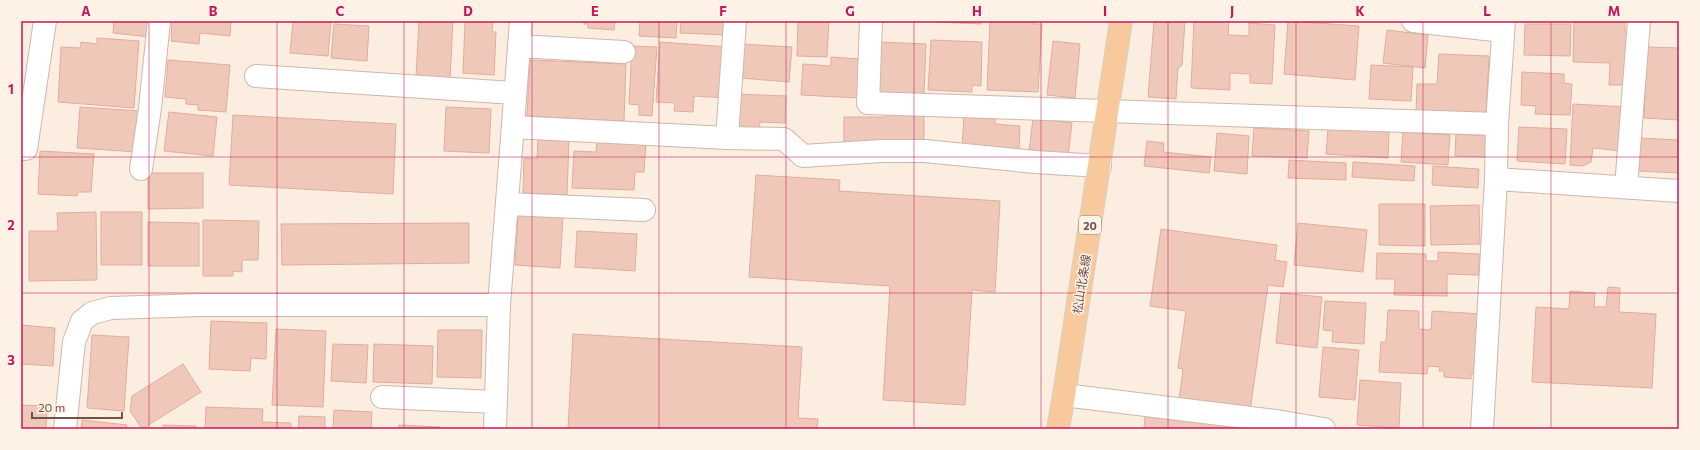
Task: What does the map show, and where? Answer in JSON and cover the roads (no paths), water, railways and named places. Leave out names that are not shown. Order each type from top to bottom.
[{"type":"main road","name":"松山北条線","points":[[1058,429],[1100,166],[1121,21]]},
{"type":"street","points":[[21,149],[26,149],[45,21]]},
{"type":"street","points":[[141,169],[150,108],[159,21]]},
{"type":"street","points":[[495,429],[499,305],[521,21]]},
{"type":"street","points":[[727,138],[735,21]]},
{"type":"street","points":[[872,21],[868,103],[1497,124]]},
{"type":"street","points":[[1413,21],[1504,26],[1497,124],[1496,179],[1482,429]]},
{"type":"street","points":[[1626,187],[1639,21]]},
{"type":"street","points":[[519,46],[624,52]]},
{"type":"street","points":[[256,76],[515,93]]},
{"type":"street","points":[[513,127],[727,138],[784,139],[803,156],[882,151],[925,151],[1035,162],[1100,166]]},
{"type":"street","points":[[1496,179],[1679,191]]},
{"type":"street","points":[[507,204],[644,210]]},
{"type":"street","points":[[65,429],[74,342],[82,321],[92,313],[111,308],[202,305],[499,305]]},
{"type":"street","points":[[1064,395],[1275,425],[1324,429]]},
{"type":"street","points":[[382,397],[496,402]]}]
